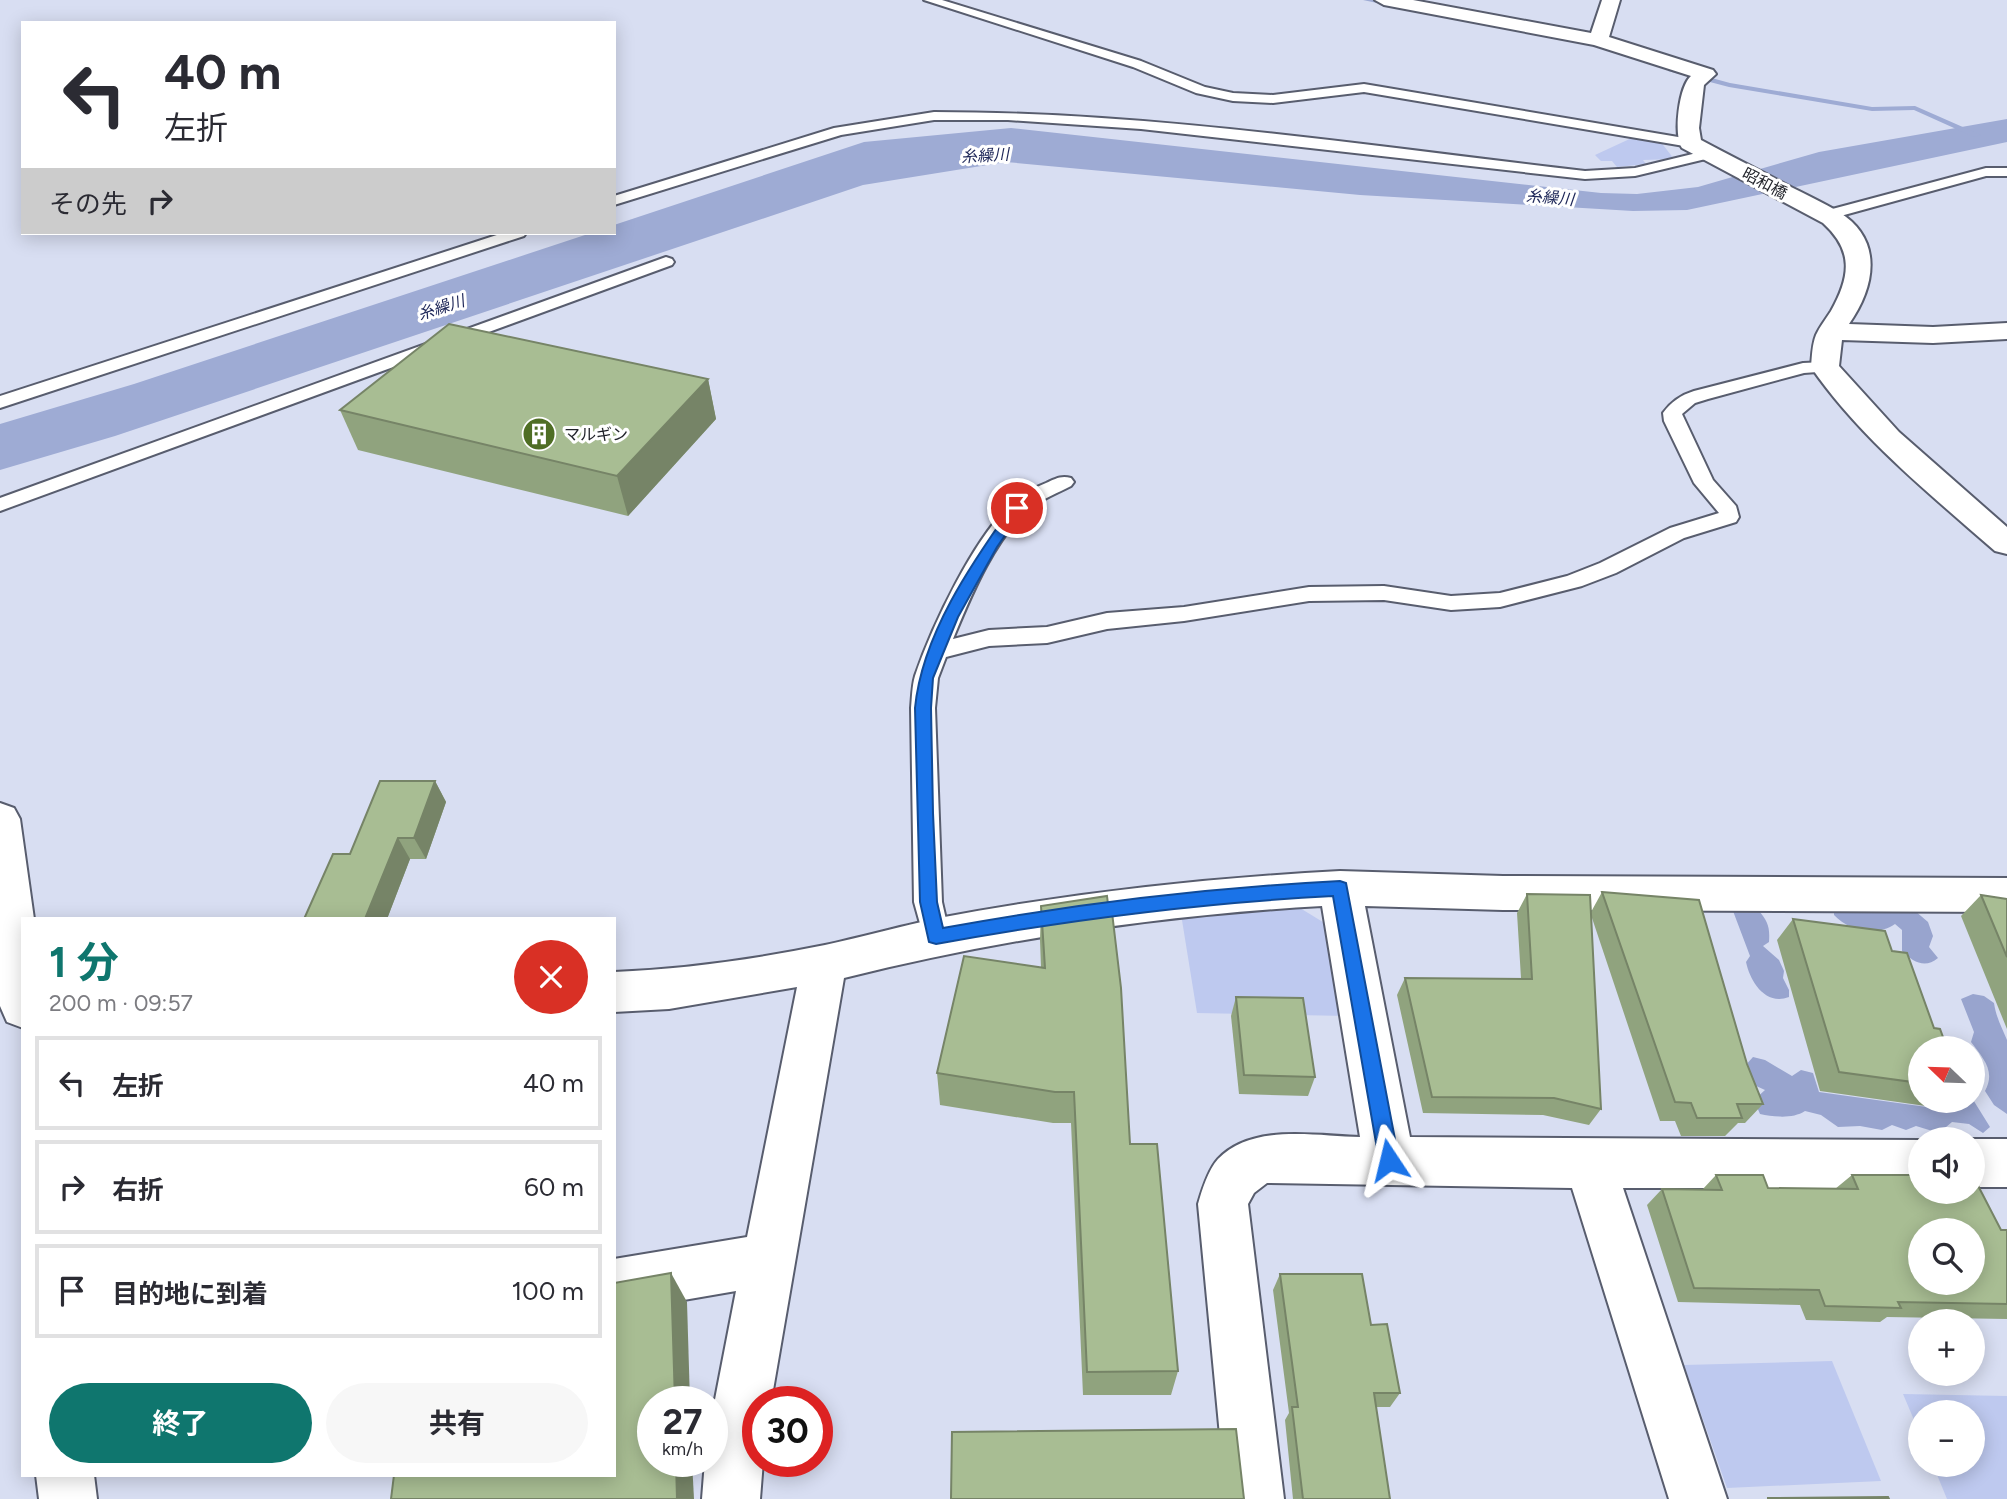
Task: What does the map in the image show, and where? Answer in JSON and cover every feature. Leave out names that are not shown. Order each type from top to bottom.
[{"type":"street","points":[[1384,0],[1598,40],[1706,74],[1698,79],[1688,128],[1689,143]]},
{"type":"street","points":[[1598,40],[1611,0]]},
{"type":"street","name":"昭和橋","points":[[1689,143],[1820,212],[1847,230],[1856,243],[1859,257],[1854,287],[1845,310],[1831,332],[1825,367]]},
{"type":"street","points":[[1831,332],[1933,335],[2007,331]]},
{"type":"street","points":[[1825,367],[1857,407],[1931,480],[2007,544]]},
{"type":"street","points":[[0,819],[17,987]]},
{"type":"street","points":[[1340,888],[1389,1160]]},
{"type":"street","points":[[616,992],[669,989],[824,964],[936,937],[1050,916],[1267,892],[1340,888],[1503,893],[2007,895]]},
{"type":"street","points":[[731,1499],[735,1447],[824,964]]},
{"type":"street","points":[[1255,1499],[1223,1204],[1229,1183],[1241,1169],[1264,1159],[1590,1164],[1908,1164]]},
{"type":"street","points":[[1985,1163],[2007,1163]]},
{"type":"street","points":[[1590,1164],[1698,1499]]},
{"type":"street","points":[[616,1286],[769,1259]]},
{"type":"street","points":[[65,1477],[68,1499]]},
{"type":"lane","points":[[930,0],[1137,64],[1201,90],[1233,97],[1273,99],[1364,88],[1689,143]]},
{"type":"lane","points":[[616,200],[839,131],[934,116],[1020,116],[1141,125],[1585,175],[1635,172],[1713,156]]},
{"type":"lane","points":[[1820,212],[1986,172],[2007,172]]},
{"type":"lane","points":[[0,402],[512,235]]},
{"type":"lane","points":[[0,506],[666,262]]},
{"type":"lane","points":[[937,651],[989,638],[1047,635],[1107,621],[1184,614],[1309,594],[1384,593],[1451,603],[1500,600],[1574,581],[1608,568],[1677,533],[1729,517],[1729,510],[1704,483],[1673,421],[1672,413],[1676,407],[1688,399],[1721,390],[1803,368],[1825,367]]},
{"type":"lane","points":[[936,937],[928,902],[923,708],[926,678],[951,617],[991,545],[1017,508],[1064,482]]},
{"type":"shaded area","points":[[1636,136],[1660,141],[1674,159],[1643,160],[1646,164],[1617,167],[1612,161],[1601,161],[1595,155]]},
{"type":"shaded area","points":[[1300,908],[1331,927],[1347,1016],[1197,1013],[1181,914]]},
{"type":"shaded area","points":[[1834,909],[1914,910],[1928,922],[1933,936],[1929,947],[1938,958],[1924,964],[1915,961],[1902,951],[1902,930],[1895,924],[1880,930],[1863,930],[1840,921],[1834,915]]},
{"type":"shaded area","points":[[1758,910],[1769,928],[1769,942],[1763,946],[1779,960],[1789,997],[1780,999],[1766,995],[1755,984],[1748,969],[1746,962],[1750,956],[1733,911]]},
{"type":"shaded area","points":[[1973,994],[1984,996],[1994,1003],[2007,1040],[2007,1114],[1994,1105],[1985,1091],[1989,1071],[1985,1061],[1985,1036],[1973,1036],[1974,1032],[1961,999]]},
{"type":"shaded area","points":[[1753,1057],[1765,1060],[1792,1076],[1801,1070],[1813,1073],[1819,1092],[1908,1104],[1908,1113],[1981,1113],[1990,1127],[1985,1131],[1985,1127],[1952,1122],[1946,1127],[1916,1126],[1906,1130],[1892,1125],[1882,1130],[1860,1126],[1838,1127],[1821,1115],[1805,1111],[1789,1116],[1760,1114],[1754,1100],[1765,1090],[1743,1080],[1744,1067]]},
{"type":"shaded area","points":[[1832,1361],[1881,1481],[1727,1488],[1684,1365]]},
{"type":"shaded area","points":[[1903,1394],[2007,1396],[2007,1499],[1947,1499],[1938,1477],[1985,1477],[1985,1400],[1908,1400],[1908,1406]]},
{"type":"water","name":"糸繰川","points":[[2007,119],[2007,142],[1687,210],[1633,211],[1360,195],[1006,162],[863,185],[115,436],[0,470],[0,424],[134,384],[585,235],[616,235],[616,224],[864,142],[1011,128],[1601,193],[1637,194],[1698,187],[1819,152]]},
{"type":"building","points":[[449,324],[708,379],[617,476],[340,410]]},
{"type":"building","points":[[380,781],[435,781],[414,838],[398,838],[366,917],[305,917],[333,854],[350,854]]},
{"type":"building","points":[[1602,892],[1699,900],[1747,1064],[1763,1104],[1737,1104],[1742,1118],[1697,1118],[1691,1103],[1675,1102]]},
{"type":"building","points":[[1527,894],[1590,895],[1601,1109],[1554,1098],[1432,1097],[1405,978],[1532,979]]},
{"type":"building","points":[[1981,895],[2007,899],[2007,957]]},
{"type":"building","points":[[1107,896],[1108,904],[1111,904],[1121,988],[1130,1144],[1157,1144],[1178,1371],[1087,1372],[1074,1092],[1055,1092],[937,1073],[964,956],[1045,968],[1041,906]]},
{"type":"building","points":[[1793,919],[1885,931],[1892,951],[1907,953],[1934,1028],[1940,1029],[1943,1036],[1908,1036],[1908,1081],[1839,1072]]},
{"type":"building","points":[[1236,997],[1303,998],[1315,1077],[1244,1075]]},
{"type":"building","points":[[1716,1175],[1763,1175],[1768,1188],[1858,1189],[1852,1175],[1908,1175],[1908,1204],[1985,1204],[1985,1199],[2001,1230],[2007,1230],[2007,1304],[1898,1302],[1901,1308],[1825,1306],[1819,1290],[1694,1288],[1662,1189],[1722,1190]]},
{"type":"building","points":[[671,1273],[675,1386],[637,1386],[637,1477],[676,1477],[677,1499],[391,1499],[394,1477],[616,1477],[616,1283]]},
{"type":"building","points":[[1280,1274],[1362,1274],[1371,1325],[1387,1324],[1400,1393],[1374,1393],[1390,1499],[1303,1499],[1292,1407],[1298,1407]]},
{"type":"building","points":[[1236,1429],[1244,1499],[951,1499],[952,1432]]},
{"type":"building","points":[[1888,1497],[1889,1499],[1767,1498]]},
{"type":"waterway","points":[[1366,0],[1396,5]]},
{"type":"waterway","points":[[1671,69],[1729,85],[1872,109],[1915,108],[1977,135]]},
{"type":"place","name":"マルギン","points":[[539,434]]},
{"type":"route","points":[[1017,508],[991,545],[951,617],[926,678],[923,708],[928,902],[936,937],[1050,916],[1144,904],[1340,888],[1389,1160]]}]
